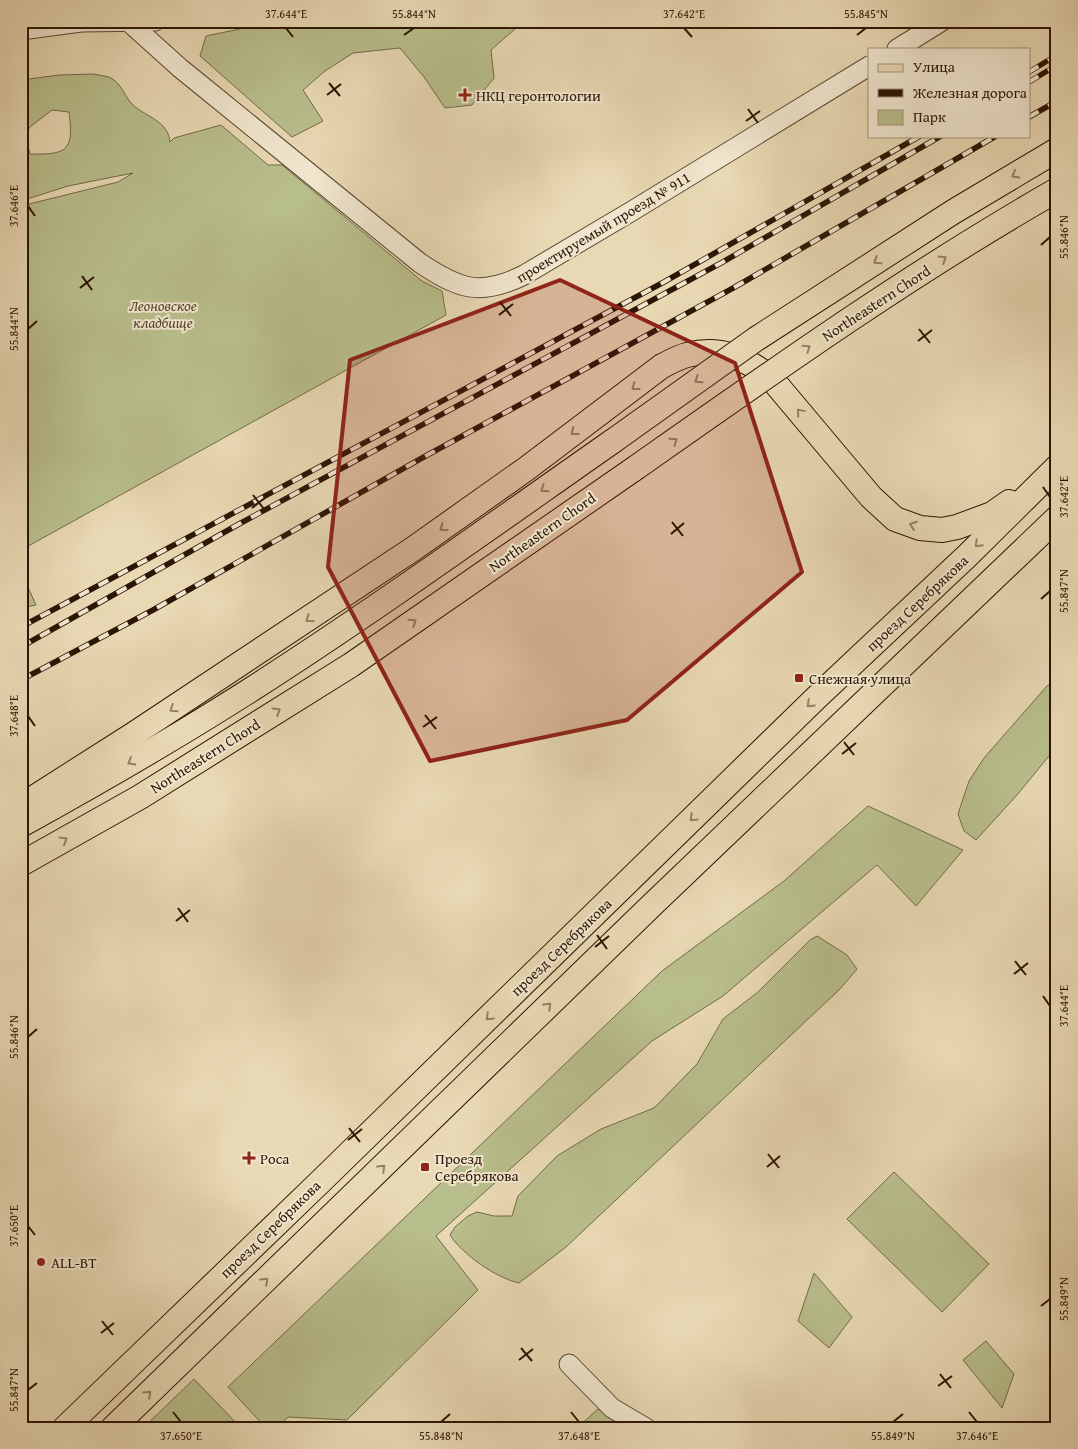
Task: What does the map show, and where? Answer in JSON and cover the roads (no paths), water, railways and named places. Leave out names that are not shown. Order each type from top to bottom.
[{"type":"main road","points":[[21,825],[99,782],[254,687],[384,601],[764,334],[953,212],[1057,150]]},
{"type":"main road","name":"Northeastern Chord","points":[[21,864],[140,797],[351,665],[839,325],[1014,214],[1057,190]]},
{"type":"main road","points":[[21,806],[142,729],[413,549],[526,469],[662,366],[687,355],[715,351],[736,356],[752,364],[771,378],[871,497],[895,519],[920,528],[942,530],[957,527],[992,514],[1054,470]]},
{"type":"main road","name":"проезд Серебрякова","points":[[65,1428],[816,698],[967,556],[1054,470]]},
{"type":"main road","points":[[113,1428],[653,904],[1057,518]]},
{"type":"street","points":[[21,30],[82,22],[130,23],[156,21]]},
{"type":"street","points":[[899,48],[942,21]]},
{"type":"street","name":"проектируемый проезд № 911","points":[[130,23],[180,68],[420,263],[457,284],[486,288],[506,284],[524,275],[868,67]]},
{"type":"street","points":[[569,1364],[612,1408],[646,1428]]},
{"type":"railway","points":[[1030,71],[1057,55]]},
{"type":"railway","points":[[1030,81],[1057,65]]},
{"type":"railway","points":[[1030,116],[1057,101]]},
{"type":"railway","points":[[21,627],[664,282],[916,138]]},
{"type":"railway","points":[[21,647],[239,524],[721,263],[938,138]]},
{"type":"railway","points":[[21,680],[153,610],[422,458],[735,287],[993,138]]},
{"type":"place","name":"НКЦ геронтологии","points":[[465,95]]},
{"type":"place","name":"Снежная улица","points":[[799,678]]},
{"type":"place","name":"Роса","points":[[249,1158]]},
{"type":"place","name":"Проезд Серебрякова","points":[[425,1167]]},
{"type":"place","name":"ALL-BT","points":[[41,1262]]},
{"type":"park label","name":"Леоновское кладбище","points":[[163,314]]}]
